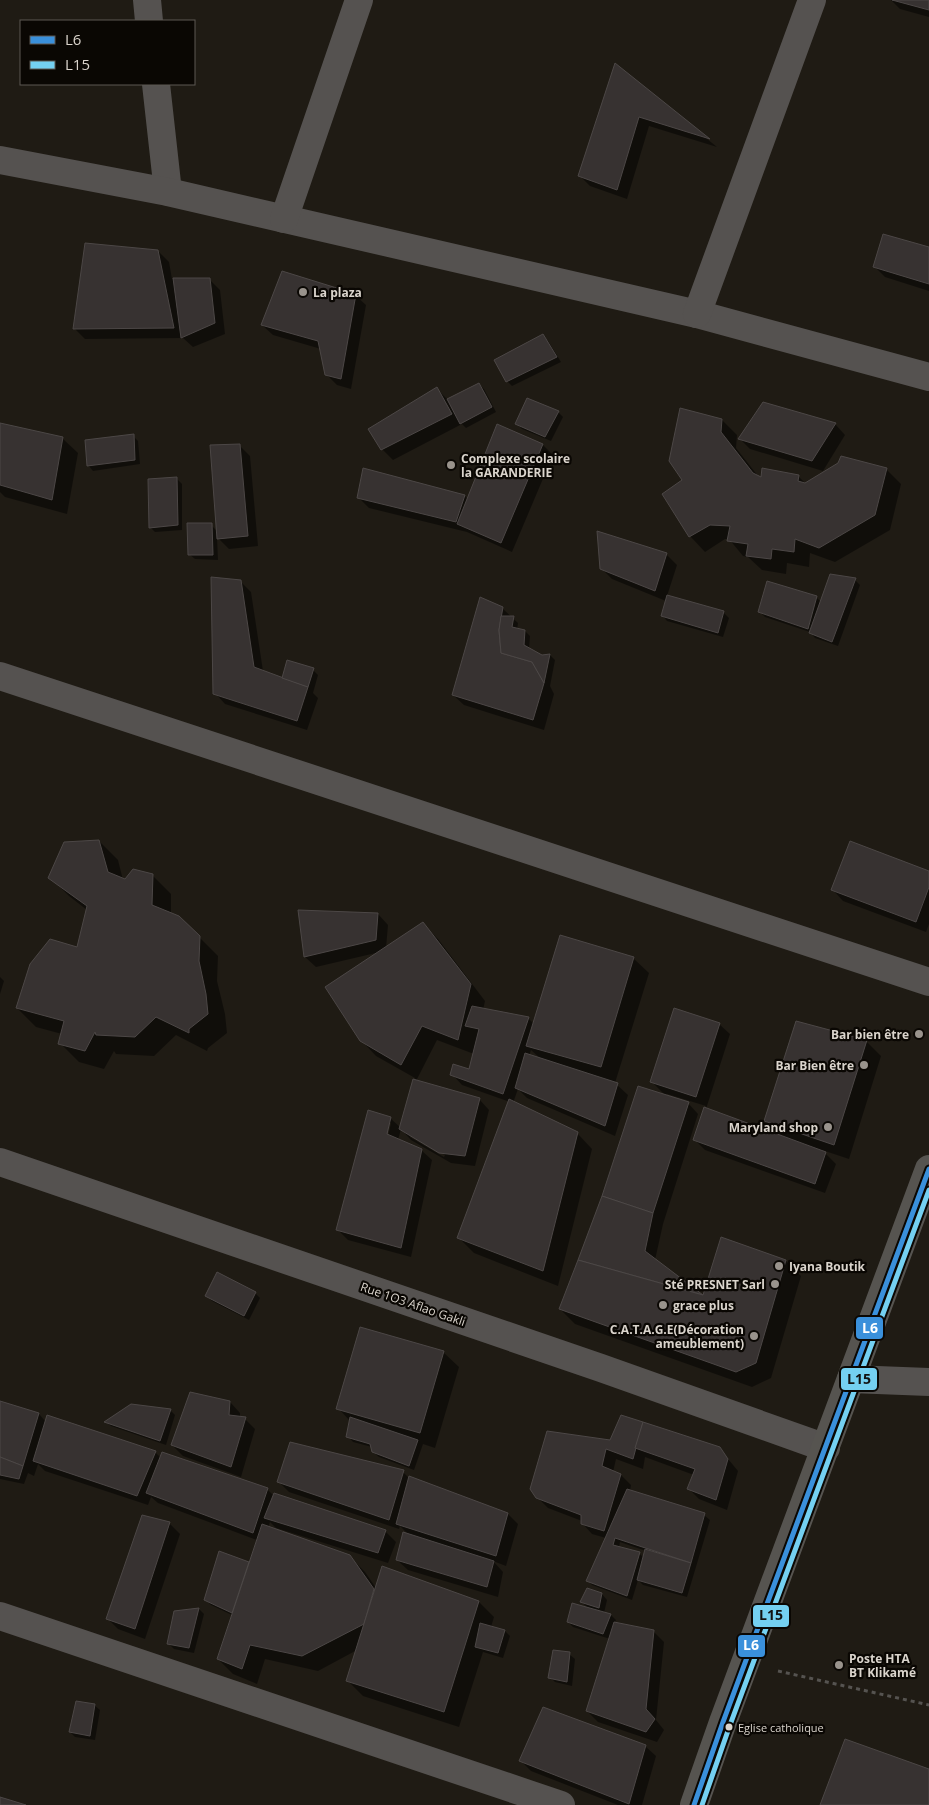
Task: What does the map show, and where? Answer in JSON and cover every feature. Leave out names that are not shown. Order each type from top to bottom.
[{"type":"main road","points":[[694,1805],[723,1722],[929,1170]]},
{"type":"street","points":[[147,0],[149,20]]},
{"type":"street","points":[[284,219],[359,0]]},
{"type":"street","points":[[697,314],[812,0]]},
{"type":"street","points":[[156,85],[168,192]]},
{"type":"street","points":[[0,160],[168,192],[697,314],[929,377]]},
{"type":"street","points":[[0,676],[929,982]]},
{"type":"street","name":"Rue 1O3 Aflao Gakli","points":[[0,1162],[602,1368],[826,1448]]},
{"type":"street","points":[[851,1380],[929,1382]]},
{"type":"street","points":[[0,1616],[561,1805]]},
{"type":"path","points":[[745,1663],[929,1705]]},
{"type":"building","points":[[892,0],[929,0],[929,10]]},
{"type":"building","points":[[615,63],[710,139],[639,117],[617,190],[578,176]]},
{"type":"building","points":[[883,234],[929,247],[929,284],[873,267]]},
{"type":"building","points":[[85,243],[158,250],[174,328],[73,329]]},
{"type":"building","points":[[282,271],[356,294],[341,379],[325,375],[318,341],[261,325]]},
{"type":"building","points":[[173,278],[210,278],[215,323],[181,338]]},
{"type":"building","points":[[543,334],[557,357],[506,382],[494,360]]},
{"type":"building","points":[[479,383],[492,407],[460,424],[447,399]]},
{"type":"building","points":[[437,387],[452,414],[381,450],[368,429]]},
{"type":"building","points":[[527,398],[559,411],[545,437],[515,424]]},
{"type":"building","points":[[763,402],[836,423],[812,461],[738,439]]},
{"type":"building","points":[[680,408],[722,419],[721,432],[753,473],[761,477],[762,468],[799,475],[798,481],[805,483],[838,463],[841,456],[887,468],[875,515],[819,548],[795,539],[794,552],[772,549],[771,559],[746,556],[748,544],[727,541],[730,526],[710,525],[689,537],[662,494],[682,480],[669,461]]},
{"type":"building","points":[[0,423],[63,437],[52,500],[0,485]]},
{"type":"building","points":[[497,424],[543,444],[501,543],[457,524]]},
{"type":"building","points":[[134,434],[135,460],[87,466],[85,440]]},
{"type":"building","points":[[240,444],[248,536],[217,539],[210,445]]},
{"type":"building","points":[[363,468],[465,495],[456,522],[357,498]]},
{"type":"building","points":[[177,477],[178,525],[149,528],[148,479]]},
{"type":"building","points":[[187,523],[212,523],[213,555],[188,555]]},
{"type":"building","points":[[597,531],[667,553],[655,591],[600,569]]},
{"type":"building","points":[[830,574],[856,578],[832,642],[809,633]]},
{"type":"building","points":[[211,577],[241,580],[254,667],[308,687],[297,721],[213,694]]},
{"type":"building","points":[[767,581],[817,596],[808,629],[758,612]]},
{"type":"building","points":[[667,595],[724,611],[718,633],[661,616]]},
{"type":"building","points":[[480,597],[503,607],[499,630],[501,653],[532,662],[544,683],[533,720],[452,695]]},
{"type":"building","points":[[501,616],[514,616],[512,627],[525,630],[524,645],[542,655],[550,654],[544,683],[532,662],[501,653],[499,630]]},
{"type":"building","points":[[287,660],[314,668],[308,687],[282,678]]},
{"type":"building","points":[[99,840],[108,872],[125,879],[133,869],[153,874],[152,905],[179,916],[200,936],[199,961],[208,1014],[189,1029],[189,1033],[156,1017],[135,1037],[96,1035],[95,1032],[85,1051],[58,1044],[64,1021],[16,1008],[30,964],[50,939],[77,947],[87,906],[48,878],[64,842]]},
{"type":"building","points":[[850,841],[929,871],[929,887],[916,922],[831,890]]},
{"type":"building","points":[[298,910],[378,913],[376,940],[304,957]]},
{"type":"building","points":[[423,922],[471,984],[458,1040],[422,1026],[401,1065],[360,1041],[325,987]]},
{"type":"building","points":[[560,935],[634,957],[601,1067],[526,1046]]},
{"type":"building","points":[[472,1006],[529,1017],[503,1094],[450,1075],[453,1064],[469,1069],[479,1029],[465,1026]]},
{"type":"building","points":[[674,1008],[720,1023],[696,1097],[650,1082]]},
{"type":"building","points":[[796,1021],[867,1040],[834,1145],[764,1121]]},
{"type":"building","points":[[525,1053],[618,1083],[605,1126],[515,1088]]},
{"type":"building","points":[[413,1079],[480,1098],[465,1156],[439,1153],[399,1129]]},
{"type":"building","points":[[638,1086],[689,1102],[653,1213],[602,1196]]},
{"type":"building","points":[[509,1099],[578,1132],[543,1271],[457,1238]]},
{"type":"building","points":[[704,1107],[826,1152],[815,1184],[693,1140]]},
{"type":"building","points":[[368,1110],[391,1117],[387,1134],[422,1149],[401,1248],[336,1230]]},
{"type":"building","points":[[602,1196],[653,1213],[645,1251],[703,1295],[578,1260]]},
{"type":"building","points":[[721,1237],[786,1260],[756,1363],[736,1372],[559,1309],[578,1260],[703,1295]]},
{"type":"building","points":[[217,1272],[256,1292],[244,1316],[205,1296]]},
{"type":"building","points":[[360,1327],[444,1351],[420,1433],[336,1409]]},
{"type":"building","points":[[190,1392],[230,1401],[229,1415],[246,1417],[231,1467],[171,1445]]},
{"type":"building","points":[[0,1401],[39,1413],[23,1466],[0,1457]]},
{"type":"building","points":[[131,1404],[171,1409],[160,1441],[104,1422]]},
{"type":"building","points":[[47,1415],[156,1451],[137,1496],[33,1461]]},
{"type":"building","points":[[621,1415],[643,1422],[633,1459],[606,1449],[602,1466],[621,1474],[604,1531],[581,1524],[581,1515],[536,1498],[530,1489],[547,1431],[610,1440]]},
{"type":"building","points":[[350,1417],[418,1440],[409,1466],[372,1452],[370,1444],[346,1437]]},
{"type":"building","points":[[643,1422],[720,1447],[728,1459],[716,1500],[687,1489],[695,1469],[635,1448]]},
{"type":"building","points":[[290,1442],[404,1470],[389,1520],[277,1482]]},
{"type":"building","points":[[162,1452],[268,1488],[253,1533],[146,1493]]},
{"type":"building","points":[[0,1457],[23,1466],[19,1479],[0,1475]]},
{"type":"building","points":[[409,1476],[508,1513],[496,1556],[396,1524]]},
{"type":"building","points":[[627,1489],[705,1513],[691,1563],[615,1538],[613,1545],[640,1552],[627,1596],[586,1581]]},
{"type":"building","points":[[274,1493],[386,1530],[378,1553],[264,1518]]},
{"type":"building","points":[[142,1515],[170,1522],[135,1629],[106,1619]]},
{"type":"building","points":[[262,1524],[350,1555],[374,1589],[364,1624],[302,1656],[250,1645],[242,1669],[217,1659]]},
{"type":"building","points":[[403,1532],[494,1561],[487,1587],[396,1560]]},
{"type":"building","points":[[645,1549],[691,1563],[682,1593],[637,1580]]},
{"type":"building","points":[[219,1551],[249,1562],[232,1613],[204,1600]]},
{"type":"building","points":[[382,1566],[479,1601],[444,1712],[346,1681]]},
{"type":"building","points":[[587,1588],[602,1593],[599,1608],[580,1602]]},
{"type":"building","points":[[572,1603],[611,1614],[603,1634],[567,1622]]},
{"type":"building","points":[[199,1608],[189,1648],[167,1644],[174,1611]]},
{"type":"building","points":[[614,1622],[654,1630],[646,1709],[655,1719],[646,1732],[586,1711]]},
{"type":"building","points":[[480,1623],[505,1630],[498,1653],[475,1647]]},
{"type":"building","points":[[553,1650],[570,1652],[567,1682],[548,1678]]},
{"type":"building","points":[[76,1701],[95,1704],[90,1736],[69,1732]]},
{"type":"building","points":[[543,1707],[646,1745],[629,1804],[519,1761]]},
{"type":"building","points":[[845,1739],[929,1769],[929,1805],[820,1805]]},
{"type":"building","points":[[0,1797],[26,1805],[0,1805]]},
{"type":"transit line","name":"L6","points":[[694,1805],[723,1722],[929,1169]]},
{"type":"transit line","name":"L15","points":[[702,1805],[929,1190]]},
{"type":"place","name":"La plaza","points":[[303,292]]},
{"type":"place","name":"Complexe scolaire la GARANDERIE","points":[[451,465]]},
{"type":"place","name":"Bar bien être","points":[[919,1034]]},
{"type":"place","name":"Bar Bien être","points":[[864,1065]]},
{"type":"place","name":"Maryland shop","points":[[828,1127]]},
{"type":"place","name":"Iyana Boutik","points":[[779,1266]]},
{"type":"place","name":"Sté PRESNET Sarl","points":[[775,1284]]},
{"type":"place","name":"grace plus","points":[[663,1305]]},
{"type":"place","name":"C.A.T.A.G.E(Décoration ameublement)","points":[[754,1336]]},
{"type":"place","name":"Poste HTA BT Klikamé","points":[[839,1665]]},
{"type":"place","name":"Eglise catholique","points":[[729,1727]]}]
